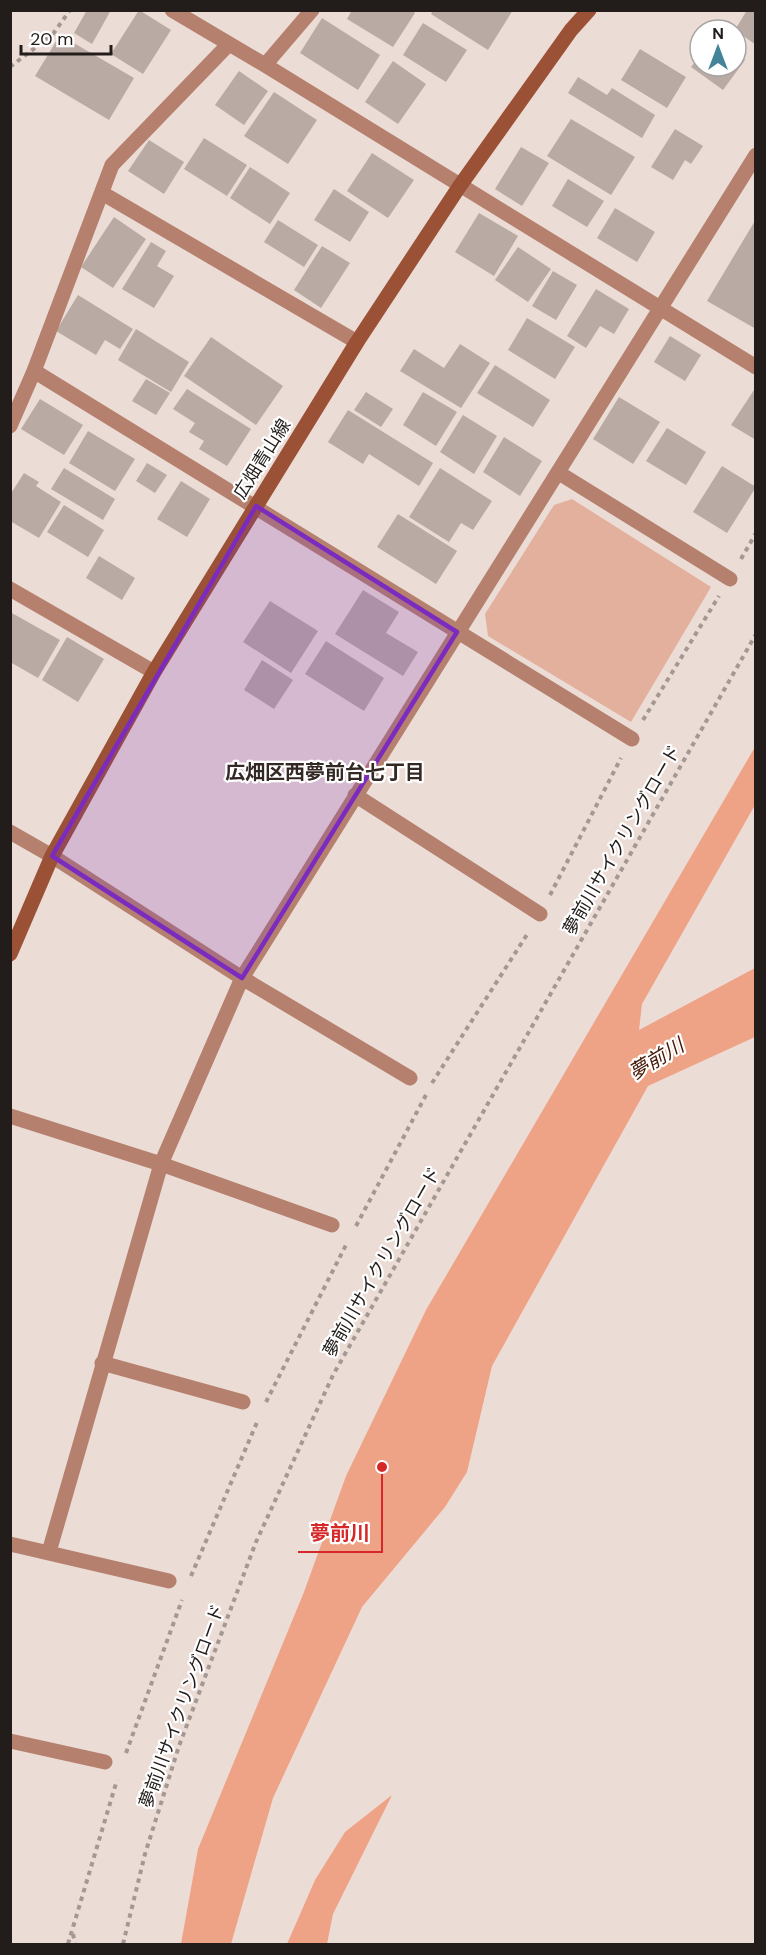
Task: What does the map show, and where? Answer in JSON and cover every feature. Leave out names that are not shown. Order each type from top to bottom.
[{"type":"main road","name":"広畑青山線","points":[[10,954],[52,856],[154,672],[255,506],[357,342],[459,187],[571,30],[589,10]]},
{"type":"street","points":[[172,10],[756,367]]},
{"type":"street","points":[[265,65],[312,10]]},
{"type":"street","points":[[10,426],[34,371],[112,165],[228,45]]},
{"type":"street","points":[[49,1552],[161,1164],[242,978],[756,156]]},
{"type":"street","points":[[102,193],[357,342]]},
{"type":"street","points":[[34,371],[632,739]]},
{"type":"street","points":[[559,473],[730,579]]},
{"type":"street","points":[[10,589],[154,672]]},
{"type":"street","points":[[355,795],[540,914]]},
{"type":"street","points":[[10,832],[52,856],[242,978],[410,1078]]},
{"type":"street","points":[[10,1116],[161,1164],[332,1225]]},
{"type":"street","points":[[102,1364],[243,1402]]},
{"type":"street","points":[[10,1544],[169,1581]]},
{"type":"street","points":[[10,1742],[105,1762]]},
{"type":"path","points":[[10,67],[53,33],[70,10]]},
{"type":"path","points":[[265,1405],[429,1089],[540,914],[632,739],[756,533]]},
{"type":"path","name":"夢前川サイクリングロード","points":[[123,1944],[146,1854],[179,1746],[256,1542],[333,1375],[756,634]]},
{"type":"path","points":[[188,1582],[260,1416]]},
{"type":"path","points":[[125,1757],[184,1593]]},
{"type":"path","points":[[68,1944],[118,1777]]},
{"type":"path","points":[[72,1931],[75,1944]]},
{"type":"highlighted area","points":[[256,506],[457,632],[242,978],[52,856]]},
{"type":"shaded area","points":[[572,499],[711,587],[631,722],[488,636],[485,614],[554,505]]},
{"type":"water","points":[[755,747],[755,805],[642,1004],[639,1030],[755,968],[755,1037],[648,1086],[492,1366],[467,1472],[445,1507],[362,1607],[273,1798],[231,1944],[181,1944],[198,1849],[304,1592],[346,1476],[426,1310]]},
{"type":"water","points":[[392,1795],[333,1914],[327,1944],[287,1944],[315,1880],[345,1832]]},
{"type":"building","points":[[87,10],[111,10],[92,44],[74,33]]},
{"type":"building","points":[[139,10],[171,30],[143,74],[111,54]]},
{"type":"building","points":[[352,10],[411,10],[415,13],[393,47],[347,19]]},
{"type":"building","points":[[433,10],[513,10],[488,50],[431,14]]},
{"type":"building","points":[[747,10],[756,10],[756,45],[748,39],[748,18],[742,18]]},
{"type":"building","points":[[322,18],[380,55],[358,90],[300,53]]},
{"type":"building","points":[[423,23],[467,50],[446,82],[403,55]]},
{"type":"building","points":[[60,35],[134,78],[109,120],[35,76]]},
{"type":"building","points":[[640,49],[686,77],[667,108],[621,80]]},
{"type":"building","points":[[393,61],[426,84],[398,124],[365,102]]},
{"type":"building","points":[[239,71],[268,91],[244,125],[215,105]]},
{"type":"building","points":[[578,77],[607,95],[612,88],[655,115],[642,138],[568,93]]},
{"type":"building","points":[[706,78],[732,78],[723,90]]},
{"type":"building","points":[[274,92],[317,120],[288,164],[244,136]]},
{"type":"building","points":[[571,119],[635,157],[611,195],[547,156]]},
{"type":"building","points":[[675,129],[703,146],[691,164],[685,160],[673,180],[651,167]]},
{"type":"building","points":[[204,138],[247,165],[227,196],[184,169]]},
{"type":"building","points":[[149,140],[184,162],[164,194],[128,171]]},
{"type":"building","points":[[521,147],[549,163],[522,206],[495,189]]},
{"type":"building","points":[[372,153],[414,180],[388,218],[347,191]]},
{"type":"building","points":[[250,167],[290,193],[270,224],[230,198]]},
{"type":"building","points":[[568,179],[604,201],[587,227],[552,206]]},
{"type":"building","points":[[334,189],[369,212],[350,242],[314,220]]},
{"type":"building","points":[[615,208],[655,232],[637,262],[597,238]]},
{"type":"building","points":[[479,213],[518,236],[494,276],[455,252]]},
{"type":"building","points":[[114,217],[146,239],[113,288],[81,267]]},
{"type":"building","points":[[756,219],[756,329],[707,301]]},
{"type":"building","points":[[278,220],[318,245],[304,267],[264,242]]},
{"type":"building","points":[[151,242],[166,251],[157,266],[174,276],[154,308],[122,289]]},
{"type":"building","points":[[322,246],[350,263],[321,308],[294,290]]},
{"type":"building","points":[[518,247],[551,269],[528,302],[495,280]]},
{"type":"building","points":[[553,271],[577,285],[556,320],[532,306]]},
{"type":"building","points":[[596,289],[629,309],[614,334],[600,326],[586,348],[567,336]]},
{"type":"building","points":[[78,295],[133,329],[120,349],[105,340],[96,355],[56,331]]},
{"type":"building","points":[[527,318],[575,347],[555,379],[508,350]]},
{"type":"building","points":[[136,329],[189,362],[171,392],[118,360]]},
{"type":"building","points":[[670,336],[701,355],[685,381],[654,362]]},
{"type":"building","points":[[211,337],[283,386],[256,425],[184,376]]},
{"type":"building","points":[[460,344],[490,363],[461,408],[400,371],[414,349],[444,368]]},
{"type":"building","points":[[495,365],[550,400],[533,427],[477,393]]},
{"type":"building","points":[[146,379],[170,393],[156,415],[132,401]]},
{"type":"building","points":[[187,389],[251,429],[227,466],[199,449],[204,441],[189,432],[195,423],[173,409]]},
{"type":"building","points":[[754,390],[756,391],[756,440],[731,425]]},
{"type":"building","points":[[366,392],[393,409],[381,427],[354,410]]},
{"type":"building","points":[[423,392],[457,412],[436,446],[403,425]]},
{"type":"building","points":[[619,397],[660,422],[633,464],[593,439]]},
{"type":"building","points":[[40,399],[83,425],[64,455],[21,429]]},
{"type":"building","points":[[348,410],[433,463],[419,486],[369,454],[363,464],[328,442]]},
{"type":"building","points":[[463,415],[497,436],[474,474],[440,452]]},
{"type":"building","points":[[667,428],[706,452],[686,485],[646,461]]},
{"type":"building","points":[[88,431],[135,459],[115,491],[69,463]]},
{"type":"building","points":[[504,437],[542,461],[520,496],[483,472]]},
{"type":"building","points":[[147,463],[167,475],[155,493],[136,481]]},
{"type":"building","points":[[722,466],[756,487],[727,533],[693,512]]},
{"type":"building","points":[[64,468],[115,499],[103,520],[51,489]]},
{"type":"building","points":[[440,468],[492,501],[473,530],[461,523],[449,542],[409,517]]},
{"type":"building","points":[[24,473],[39,482],[36,486],[61,502],[39,538],[10,521],[10,495]]},
{"type":"building","points":[[181,481],[210,499],[187,537],[157,519]]},
{"type":"building","points":[[64,505],[104,530],[88,557],[47,532]]},
{"type":"building","points":[[398,514],[457,551],[436,584],[377,547]]},
{"type":"building","points":[[99,556],[135,578],[122,600],[86,578]]},
{"type":"building","points":[[363,590],[399,612],[386,633],[418,652],[403,676],[335,634]]},
{"type":"building","points":[[270,601],[318,631],[291,673],[243,642]]},
{"type":"building","points":[[10,612],[60,640],[38,678],[10,662]]},
{"type":"building","points":[[67,637],[104,659],[78,702],[42,680]]},
{"type":"building","points":[[326,641],[384,678],[364,711],[305,674]]},
{"type":"building","points":[[262,660],[293,680],[274,709],[244,690]]},
{"type":"place","name":"夢前川","points":[[382,1467]]},
{"type":"district","name":"広畑区西夢前台七丁目","points":[[325,772]]}]
